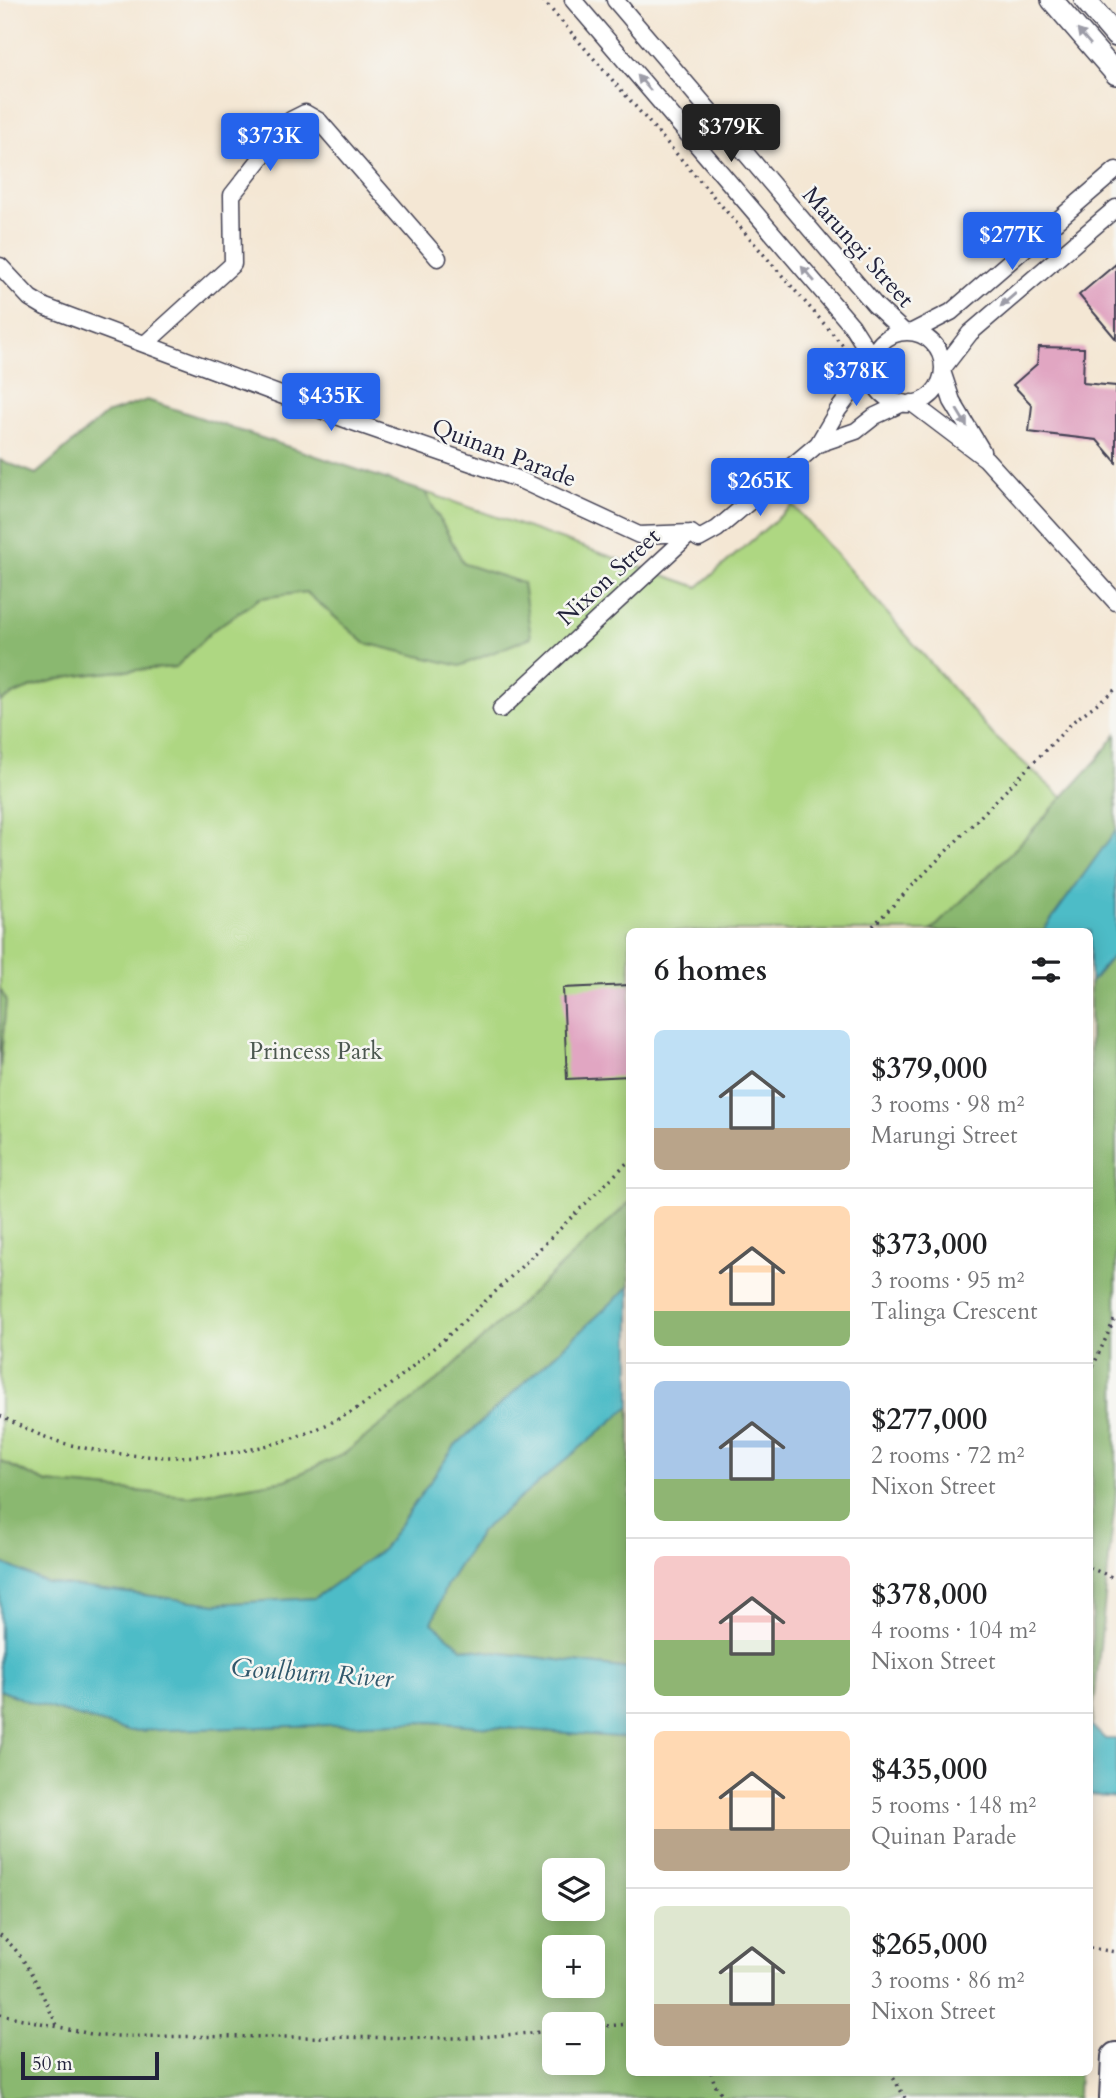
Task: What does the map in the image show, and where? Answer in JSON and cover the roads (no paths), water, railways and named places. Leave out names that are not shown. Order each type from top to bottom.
[{"type":"highway","points":[[1114,2098],[1116,2057]]},
{"type":"street","points":[[573,0],[852,326],[872,363],[873,377],[884,395],[907,403],[986,459]]},
{"type":"street","name":"Marungi Street","points":[[615,0],[875,305],[908,332]]},
{"type":"street","points":[[1052,0],[1116,74]]},
{"type":"street","points":[[1085,0],[1116,36]]},
{"type":"street","points":[[683,129],[707,108]]},
{"type":"street","points":[[145,345],[233,264],[229,206],[232,195],[291,120],[305,113],[319,121],[438,258]]},
{"type":"street","points":[[872,363],[884,341],[951,312],[1116,170]]},
{"type":"street","points":[[907,403],[932,394],[943,371],[970,333],[1116,208]]},
{"type":"street","points":[[1023,250],[1041,272]]},
{"type":"street","name":"Quinan Parade","points":[[0,266],[30,298],[145,345],[519,479],[639,535],[691,533]]},
{"type":"street","points":[[908,332],[922,335],[937,348],[952,401],[986,459],[1116,602]]},
{"type":"street","name":"Nixon Street","points":[[501,709],[691,533],[699,539],[717,529],[818,444],[838,410],[872,363]]},
{"type":"street","name":"Nixon Street","points":[[818,444],[856,431],[875,416],[907,403]]},
{"type":"water","points":[[1116,830],[1116,952],[1093,979],[1093,928],[1045,928]]},
{"type":"water","name":"Goulburn River","points":[[626,1290],[626,1409],[481,1531],[446,1586],[432,1623],[462,1648],[626,1668],[626,1738],[431,1722],[128,1731],[27,1701],[0,1690],[0,1562],[47,1583],[216,1604],[315,1598],[383,1549],[455,1446]]},
{"type":"water","points":[[1093,1727],[1105,1739],[1116,1739],[1116,1798],[1093,1795]]},
{"type":"park label","name":"Princess Park","points":[[316,1051]]}]
